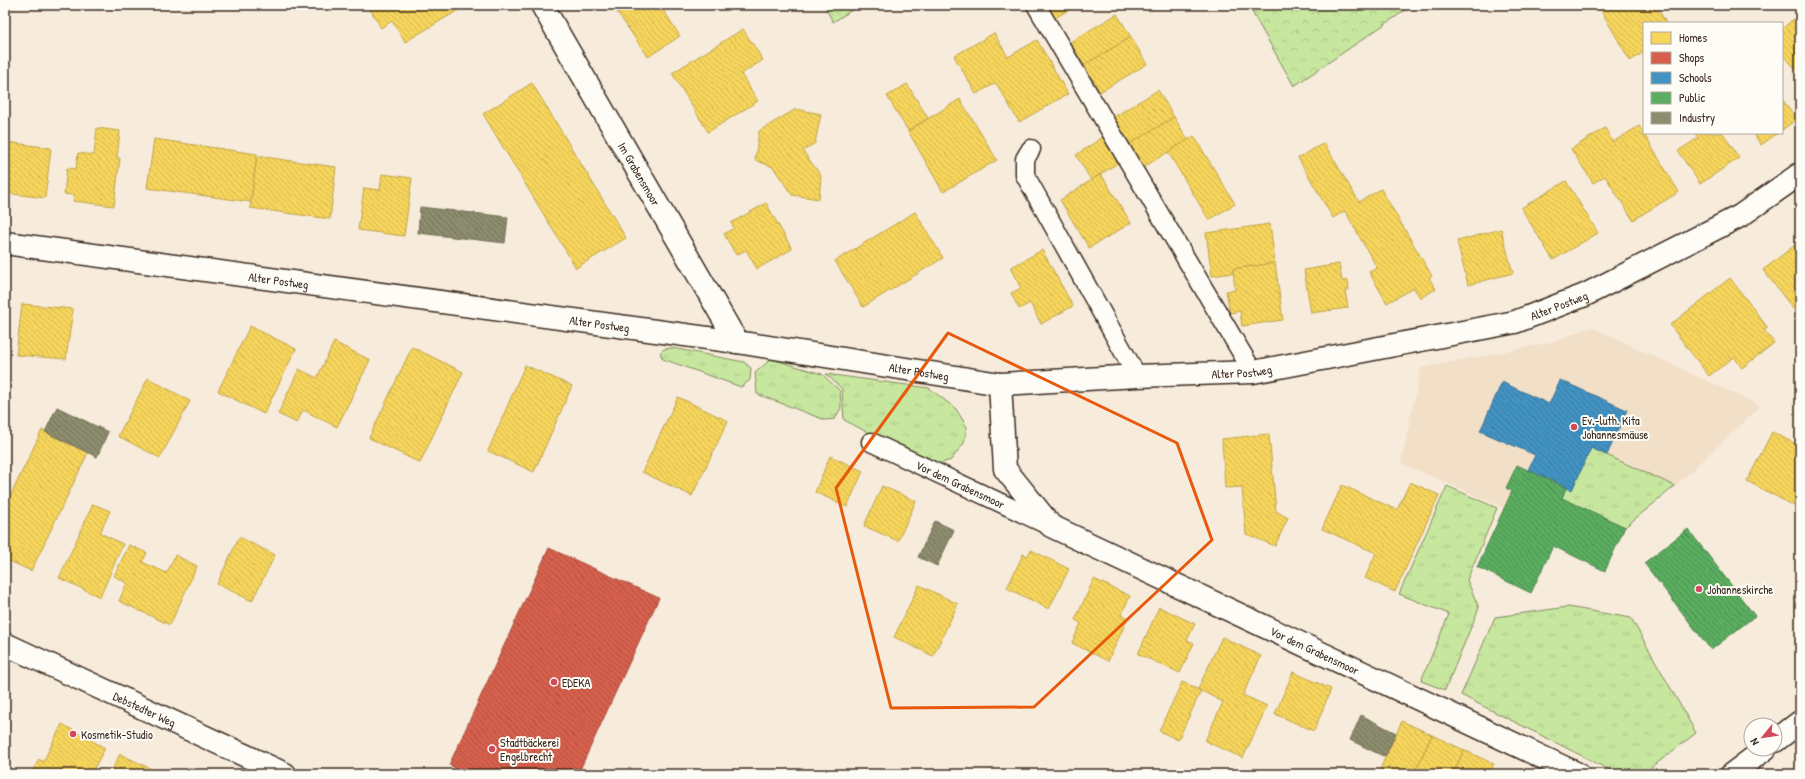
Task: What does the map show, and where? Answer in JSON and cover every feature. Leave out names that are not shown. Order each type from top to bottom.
[{"type":"street","name":"Im Grabensmoor","points":[[542,5],[737,342]]},
{"type":"street","name":"Alter Postweg","points":[[5,243],[737,342],[1000,384],[1137,376],[1254,372],[1515,322],[1585,295],[1740,216],[1800,174]]},
{"type":"street","name":"Vor dem Grabensmoor","points":[[1000,384],[1005,469],[1051,526],[1578,774]]},
{"type":"street","name":"Debstedter Weg","points":[[5,644],[285,774]]},
{"type":"street","points":[[1783,735],[1800,722]]},
{"type":"street","points":[[1732,774],[1754,757]]},
{"type":"lane","points":[[1036,5],[1254,372]]},
{"type":"lane","points":[[1031,149],[1025,159],[1025,175],[1137,376]]},
{"type":"lane","name":"Vor dem Grabensmoor","points":[[871,442],[1051,526]]},
{"type":"highlighted area","points":[[948,333],[1177,443],[1212,540],[1034,707],[891,708],[836,488]]},
{"type":"shaded area","name":"Ev.-luth. Kita Johannesmäuse","points":[[1591,327],[1761,406],[1675,486],[1607,455],[1572,490],[1517,465],[1506,488],[1512,491],[1504,508],[1401,463],[1421,368],[1553,342]]},
{"type":"green space","points":[[824,5],[860,5],[833,22]]},
{"type":"green space","points":[[1248,5],[1413,5],[1294,86]]},
{"type":"green space","points":[[672,348],[744,362],[751,368],[750,380],[741,387],[663,359],[660,353],[664,349]]},
{"type":"green space","points":[[771,359],[822,374],[840,391],[841,408],[835,419],[825,420],[757,394],[755,373]]},
{"type":"green space","points":[[826,374],[929,388],[956,409],[967,427],[964,443],[951,460],[932,466],[844,420],[842,389]]},
{"type":"green space","points":[[1591,448],[1675,486],[1625,527],[1562,498],[1566,488],[1572,490]]},
{"type":"green space","points":[[1447,486],[1497,508],[1467,580],[1479,608],[1445,690],[1421,681],[1449,614],[1399,594]]},
{"type":"green space","points":[[1568,607],[1631,618],[1696,733],[1643,774],[1618,774],[1461,695],[1495,617]]},
{"type":"building: Homes","points":[[377,5],[460,5],[462,8],[405,42],[392,21],[381,28],[370,9]]},
{"type":"building: Homes","points":[[621,5],[660,5],[680,36],[648,57],[615,9]]},
{"type":"building: Homes","points":[[1048,5],[1077,5],[1055,18]]},
{"type":"building: Homes","points":[[1598,5],[1656,5],[1665,22],[1643,22],[1643,53],[1630,61]]},
{"type":"building: Homes","points":[[1800,13],[1800,74],[1783,54],[1783,28]]},
{"type":"building: Homes","points":[[1117,14],[1131,37],[1084,65],[1070,42]]},
{"type":"building: Homes","points":[[743,29],[763,60],[741,74],[758,101],[708,132],[672,73]]},
{"type":"building: Homes","points":[[994,33],[1008,57],[1037,40],[1068,94],[1019,122],[996,83],[976,94],[954,56]]},
{"type":"building: Homes","points":[[1131,37],[1147,64],[1100,92],[1084,65]]},
{"type":"building: Homes","points":[[532,83],[626,238],[576,268],[483,114]]},
{"type":"building: Homes","points":[[907,84],[928,118],[908,131],[887,96]]},
{"type":"building: Homes","points":[[1158,90],[1174,117],[1128,145],[1112,118]]},
{"type":"building: Homes","points":[[960,99],[997,160],[943,192],[908,131]]},
{"type":"building: Homes","points":[[1783,100],[1797,119],[1783,129]]},
{"type":"building: Homes","points":[[796,109],[821,114],[815,143],[803,151],[821,176],[819,199],[792,195],[773,167],[755,160],[759,131]]},
{"type":"building: Homes","points":[[1174,117],[1188,140],[1142,168],[1128,145]]},
{"type":"building: Homes","points":[[1639,126],[1679,192],[1633,220],[1605,176],[1593,183],[1571,149],[1605,128],[1613,142]]},
{"type":"building: Homes","points":[[97,128],[120,131],[117,158],[120,158],[114,206],[73,201],[74,195],[64,194],[67,168],[76,169],[78,153],[94,155]]},
{"type":"building: Homes","points":[[1696,134],[1724,134],[1739,158],[1700,184],[1678,151],[1698,138]]},
{"type":"building: Homes","points":[[1754,134],[1777,134],[1761,145]]},
{"type":"building: Homes","points":[[1194,136],[1235,204],[1209,220],[1168,152]]},
{"type":"building: Homes","points":[[1103,137],[1118,163],[1091,180],[1076,155]]},
{"type":"building: Homes","points":[[154,139],[257,154],[251,202],[147,188]]},
{"type":"building: Homes","points":[[7,142],[51,148],[45,198],[5,193],[5,147]]},
{"type":"building: Homes","points":[[1324,143],[1359,202],[1381,189],[1432,276],[1429,278],[1436,289],[1420,298],[1414,288],[1387,303],[1369,272],[1377,268],[1345,211],[1333,218],[1298,158]]},
{"type":"building: Homes","points":[[257,156],[336,167],[330,219],[250,208]]},
{"type":"building: Homes","points":[[382,174],[412,178],[404,236],[358,230],[364,188],[380,190]]},
{"type":"building: Homes","points":[[1101,174],[1131,223],[1089,248],[1060,200]]},
{"type":"building: Homes","points":[[1566,181],[1598,233],[1553,260],[1521,208]]},
{"type":"building: Homes","points":[[766,203],[792,249],[757,269],[746,250],[736,255],[724,234],[734,228],[731,223]]},
{"type":"building: Homes","points":[[915,212],[943,258],[863,307],[835,261]]},
{"type":"building: Homes","points":[[1270,224],[1275,263],[1233,269],[1233,273],[1212,276],[1206,233]]},
{"type":"building: Homes","points":[[1501,229],[1513,273],[1468,285],[1457,241]]},
{"type":"building: Homes","points":[[1800,241],[1800,313],[1798,315],[1763,270]]},
{"type":"building: Homes","points":[[1042,250],[1073,306],[1041,324],[1030,303],[1019,309],[1011,293],[1021,288],[1010,268]]},
{"type":"building: Homes","points":[[1275,263],[1283,320],[1242,326],[1240,311],[1230,313],[1226,291],[1235,290],[1233,269]]},
{"type":"building: Homes","points":[[1339,264],[1342,281],[1348,280],[1349,290],[1345,290],[1348,308],[1311,313],[1304,270]]},
{"type":"building: Homes","points":[[1730,278],[1768,328],[1764,330],[1774,343],[1742,368],[1734,357],[1709,376],[1670,325]]},
{"type":"building: Homes","points":[[22,304],[73,309],[66,359],[16,355]]},
{"type":"building: Homes","points":[[250,326],[296,349],[264,414],[218,391]]},
{"type":"building: Homes","points":[[334,342],[370,360],[337,427],[303,410],[297,423],[278,414],[299,369],[317,378]]},
{"type":"building: Homes","points":[[412,347],[463,372],[420,463],[369,438]]},
{"type":"building: Homes","points":[[525,365],[572,386],[534,472],[488,451]]},
{"type":"building: Homes","points":[[148,378],[190,401],[160,458],[118,436]]},
{"type":"building: Homes","points":[[678,397],[728,421],[692,496],[642,472]]},
{"type":"building: Homes","points":[[42,430],[88,453],[31,571],[5,559],[5,507]]},
{"type":"building: Homes","points":[[1772,432],[1800,446],[1800,509],[1747,481]]},
{"type":"building: Homes","points":[[1269,434],[1276,511],[1288,518],[1275,546],[1246,534],[1242,487],[1225,488],[1222,439]]},
{"type":"building: Homes","points":[[830,456],[863,471],[847,507],[815,492]]},
{"type":"building: Homes","points":[[1410,482],[1439,495],[1395,592],[1365,578],[1376,553],[1322,529],[1342,485],[1397,510]]},
{"type":"building: Homes","points":[[882,486],[916,501],[898,541],[864,526]]},
{"type":"building: Homes","points":[[93,504],[110,511],[100,533],[123,544],[100,597],[59,578]]},
{"type":"building: Homes","points":[[239,537],[275,555],[252,601],[217,584]]},
{"type":"building: Homes","points":[[129,545],[147,553],[142,562],[167,573],[175,555],[197,566],[170,625],[119,601],[127,583],[114,576]]},
{"type":"building: Homes","points":[[1031,550],[1069,569],[1049,609],[1007,588],[1023,554],[1027,556]]},
{"type":"building: Homes","points":[[1094,579],[1130,596],[1121,615],[1128,618],[1108,661],[1072,643],[1081,623],[1075,620]]},
{"type":"building: Homes","points":[[919,585],[958,604],[933,656],[894,637]]},
{"type":"building: Homes","points":[[1159,607],[1195,624],[1187,640],[1194,643],[1180,673],[1138,654]]},
{"type":"building: Homes","points":[[1222,637],[1261,656],[1243,695],[1267,706],[1243,758],[1205,741],[1223,702],[1198,689]]},
{"type":"building: Homes","points":[[1293,672],[1331,689],[1314,731],[1275,714]]},
{"type":"building: Homes","points":[[1182,682],[1201,691],[1178,740],[1159,731]]},
{"type":"building: Homes","points":[[1402,721],[1432,735],[1414,774],[1391,774],[1380,769]]},
{"type":"building: Homes","points":[[62,724],[105,748],[91,774],[31,774],[39,759],[43,762]]},
{"type":"building: Homes","points":[[1432,735],[1464,750],[1453,774],[1414,774]]},
{"type":"building: Homes","points":[[1464,750],[1494,764],[1489,774],[1453,774]]},
{"type":"building: Homes","points":[[120,754],[162,774],[110,774]]},
{"type":"building: Shops","name":"EDEKA","points":[[549,548],[659,598],[578,774],[468,774],[449,765]]},
{"type":"building: Schools","points":[[1560,380],[1627,410],[1607,455],[1591,448],[1572,490],[1528,470],[1535,455],[1480,431],[1502,382],[1549,404]]},
{"type":"building: Public","points":[[1517,465],[1566,488],[1562,498],[1625,527],[1605,571],[1553,546],[1531,593],[1477,567],[1512,491],[1506,488]]},
{"type":"building: Public","name":"Johanneskirche","points":[[1688,529],[1755,616],[1711,650],[1644,563]]},
{"type":"building: Industry","points":[[420,207],[508,217],[505,243],[418,233]]},
{"type":"building: Industry","points":[[57,407],[108,432],[97,457],[45,432]]},
{"type":"building: Industry","points":[[935,521],[954,530],[937,566],[918,557]]},
{"type":"building: Industry","points":[[1361,715],[1396,733],[1385,757],[1350,740]]},
{"type":"place","name":"Ev.-luth. Kita Johannesmäuse","points":[[1574,427]]},
{"type":"place","name":"Johanneskirche","points":[[1699,589]]},
{"type":"place","name":"EDEKA","points":[[554,682]]},
{"type":"place","name":"Kosmetik-Studio","points":[[73,734]]},
{"type":"place","name":"Stadtbäckerei Engelbrecht","points":[[492,749]]}]
